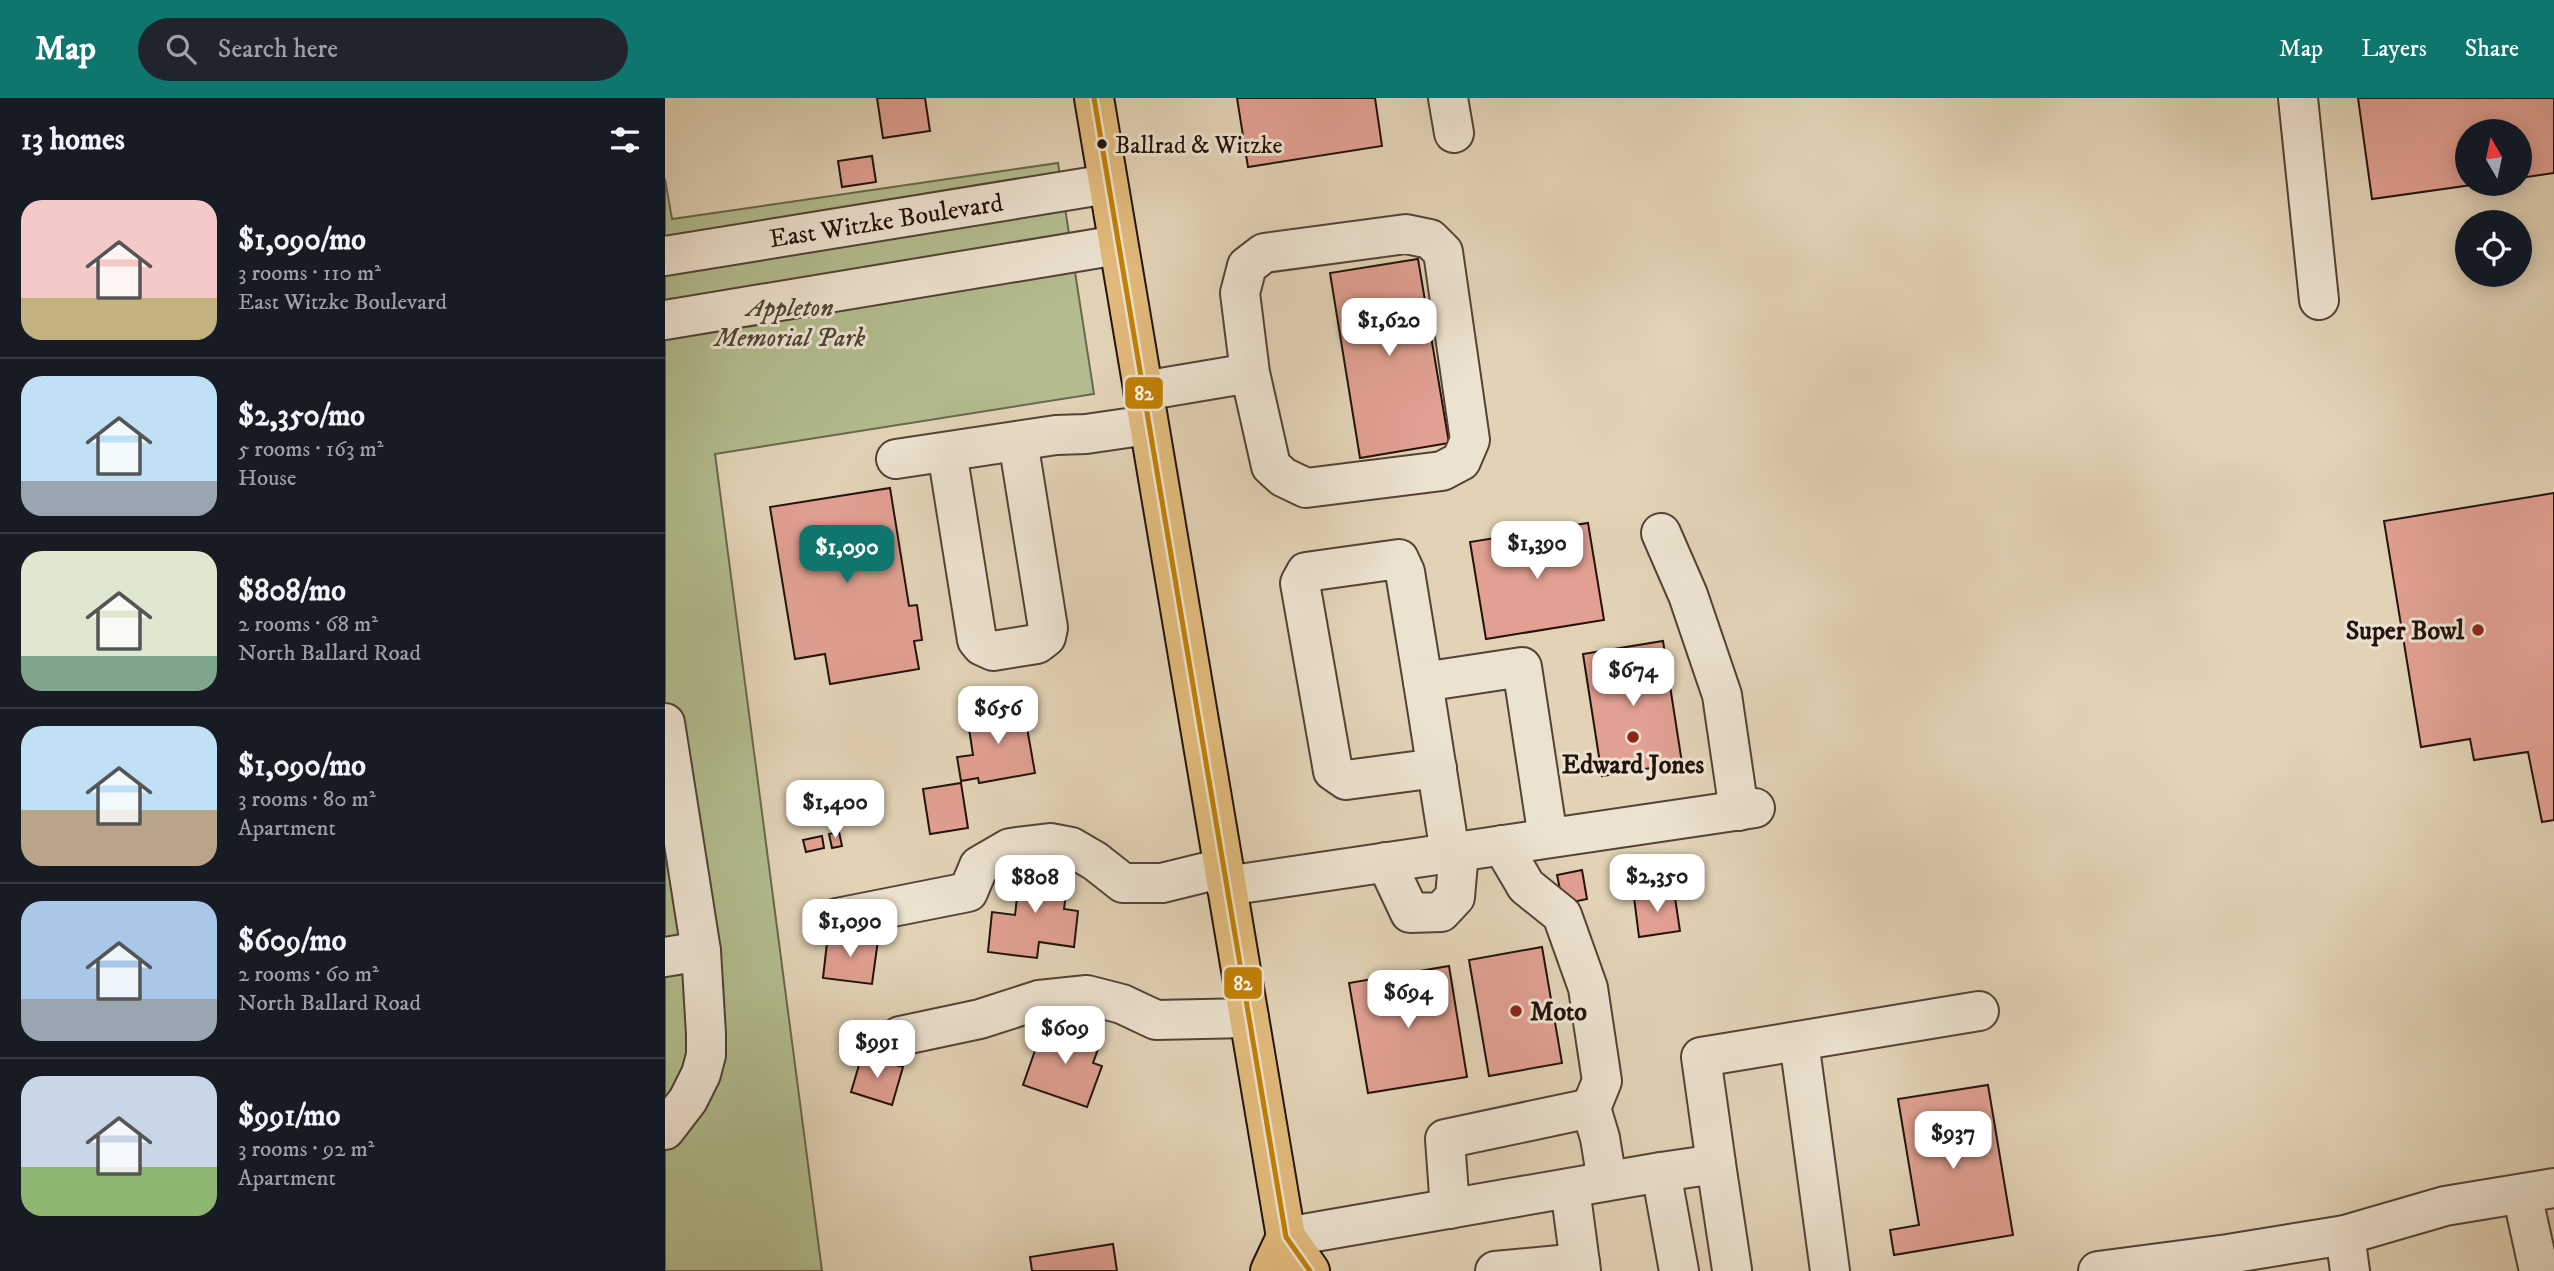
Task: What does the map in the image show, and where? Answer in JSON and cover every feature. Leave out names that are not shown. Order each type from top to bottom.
[{"type":"main road","points":[[1094,98],[1249,1018],[1278,1254],[1310,1271]]},
{"type":"street","points":[[2298,98],[2319,300]]},
{"type":"street","name":"East Witzke Boulevard","points":[[665,256],[1108,184]]},
{"type":"street","points":[[1406,234],[1430,239],[1443,252],[1470,440],[1461,461],[1442,471],[1305,488],[1283,477],[1271,466],[1250,373],[1240,293],[1247,266],[1263,253],[1406,234]]},
{"type":"street","points":[[665,320],[1118,245]]},
{"type":"street","points":[[896,459],[1018,441],[1145,408],[1250,373]]},
{"type":"street","points":[[947,452],[977,640],[993,652],[1037,645],[1046,637],[1048,628],[1018,441]]},
{"type":"street","points":[[837,918],[968,892],[979,866],[1010,848],[1050,843],[1070,847],[1095,861],[1123,883],[1162,883],[1387,862],[1747,810],[1722,695],[1688,595],[1661,533]]},
{"type":"street","points":[[1387,862],[1410,913],[1441,912],[1455,897],[1455,852],[1437,768],[1405,572],[1399,559],[1306,572],[1300,583],[1333,771],[1346,780],[1437,768]]},
{"type":"street","points":[[1423,682],[1522,667],[1548,838]]},
{"type":"street","points":[[665,723],[683,954],[706,1055],[701,1074],[688,1101],[665,1130]]},
{"type":"street","points":[[1495,1271],[1581,1267],[1588,1185],[1600,1138],[1591,1108],[1602,1081],[1588,988],[1562,915],[1527,886],[1501,845]]},
{"type":"street","points":[[900,1036],[980,1019],[1039,1000],[1087,995],[1122,1004],[1156,1020],[1249,1018]]},
{"type":"street","points":[[1731,1270],[1701,1057],[1979,1011]]},
{"type":"street","points":[[1799,1041],[1830,1271]]},
{"type":"street","points":[[1450,1209],[1445,1139],[1591,1108]]},
{"type":"street","points":[[1278,1254],[1450,1209],[1716,1164]]},
{"type":"street","points":[[1661,1172],[1679,1271]]},
{"type":"street","points":[[2098,1271],[2347,1253],[2445,1206],[2538,1191],[2539,1271]]},
{"type":"green space","name":"Appleton Memorial Park","points":[[1058,163],[1094,394],[715,454],[822,1271],[665,1271],[665,179],[672,219]]},
{"type":"building","points":[[877,98],[925,98],[930,131],[883,138]]},
{"type":"building","points":[[1237,98],[1375,98],[1382,146],[1248,167]]},
{"type":"building","points":[[2358,98],[2554,98],[2554,173],[2532,176],[2532,119],[2455,119],[2455,187],[2372,199]]},
{"type":"building","points":[[872,156],[876,182],[842,187],[838,161]]},
{"type":"building","points":[[1418,259],[1449,443],[1360,458],[1330,273]]},
{"type":"building","points":[[890,488],[909,606],[917,605],[922,640],[914,641],[919,669],[830,684],[825,654],[795,659],[770,507]]},
{"type":"building","name":"Super Bowl","points":[[2554,493],[2554,820],[2542,822],[2528,752],[2474,760],[2470,739],[2421,747],[2384,521]]},
{"type":"building","points":[[1588,523],[1604,620],[1486,639],[1470,542]]},
{"type":"building","points":[[1663,641],[1682,763],[1602,776],[1583,654]]},
{"type":"building","points":[[1023,705],[1035,773],[979,783],[978,778],[961,781],[957,757],[973,755],[967,715]]},
{"type":"building","points":[[961,783],[968,828],[930,834],[923,789]]},
{"type":"building","points":[[839,832],[842,846],[832,848],[829,834]]},
{"type":"building","points":[[822,836],[824,848],[806,852],[803,840]]},
{"type":"building","points":[[1053,860],[1053,868],[1059,869],[1058,886],[1067,887],[1064,909],[1078,911],[1074,947],[1039,942],[1037,958],[988,952],[992,912],[1015,915],[1021,863]]},
{"type":"building","points":[[1582,870],[1587,899],[1563,904],[1557,875]]},
{"type":"building","points":[[1674,891],[1680,931],[1639,937],[1634,897]]},
{"type":"building","points":[[828,934],[878,940],[872,984],[823,978]]},
{"type":"building","name":"Moto","points":[[1542,947],[1562,1063],[1489,1076],[1469,960]]},
{"type":"building","points":[[1449,966],[1467,1077],[1368,1093],[1349,983]]},
{"type":"building","points":[[1050,1023],[1101,1041],[1093,1063],[1102,1066],[1087,1107],[1023,1085],[1038,1042],[1043,1044]]},
{"type":"building","points":[[862,1055],[903,1067],[892,1105],[851,1092]]},
{"type":"building","points":[[1988,1085],[2013,1235],[1894,1255],[1890,1230],[1919,1225],[1898,1099]]},
{"type":"building","points":[[1113,1244],[1117,1271],[1032,1271],[1030,1257]]},
{"type":"transit line","name":"82","points":[[1094,98],[1286,1237],[1310,1271]]},
{"type":"place","name":"Ballrad & Witzke","points":[[1102,144]]},
{"type":"place","name":"Super Bowl","points":[[2478,630]]},
{"type":"place","name":"Edward Jones","points":[[1633,737]]},
{"type":"place","name":"Moto","points":[[1516,1011]]}]
